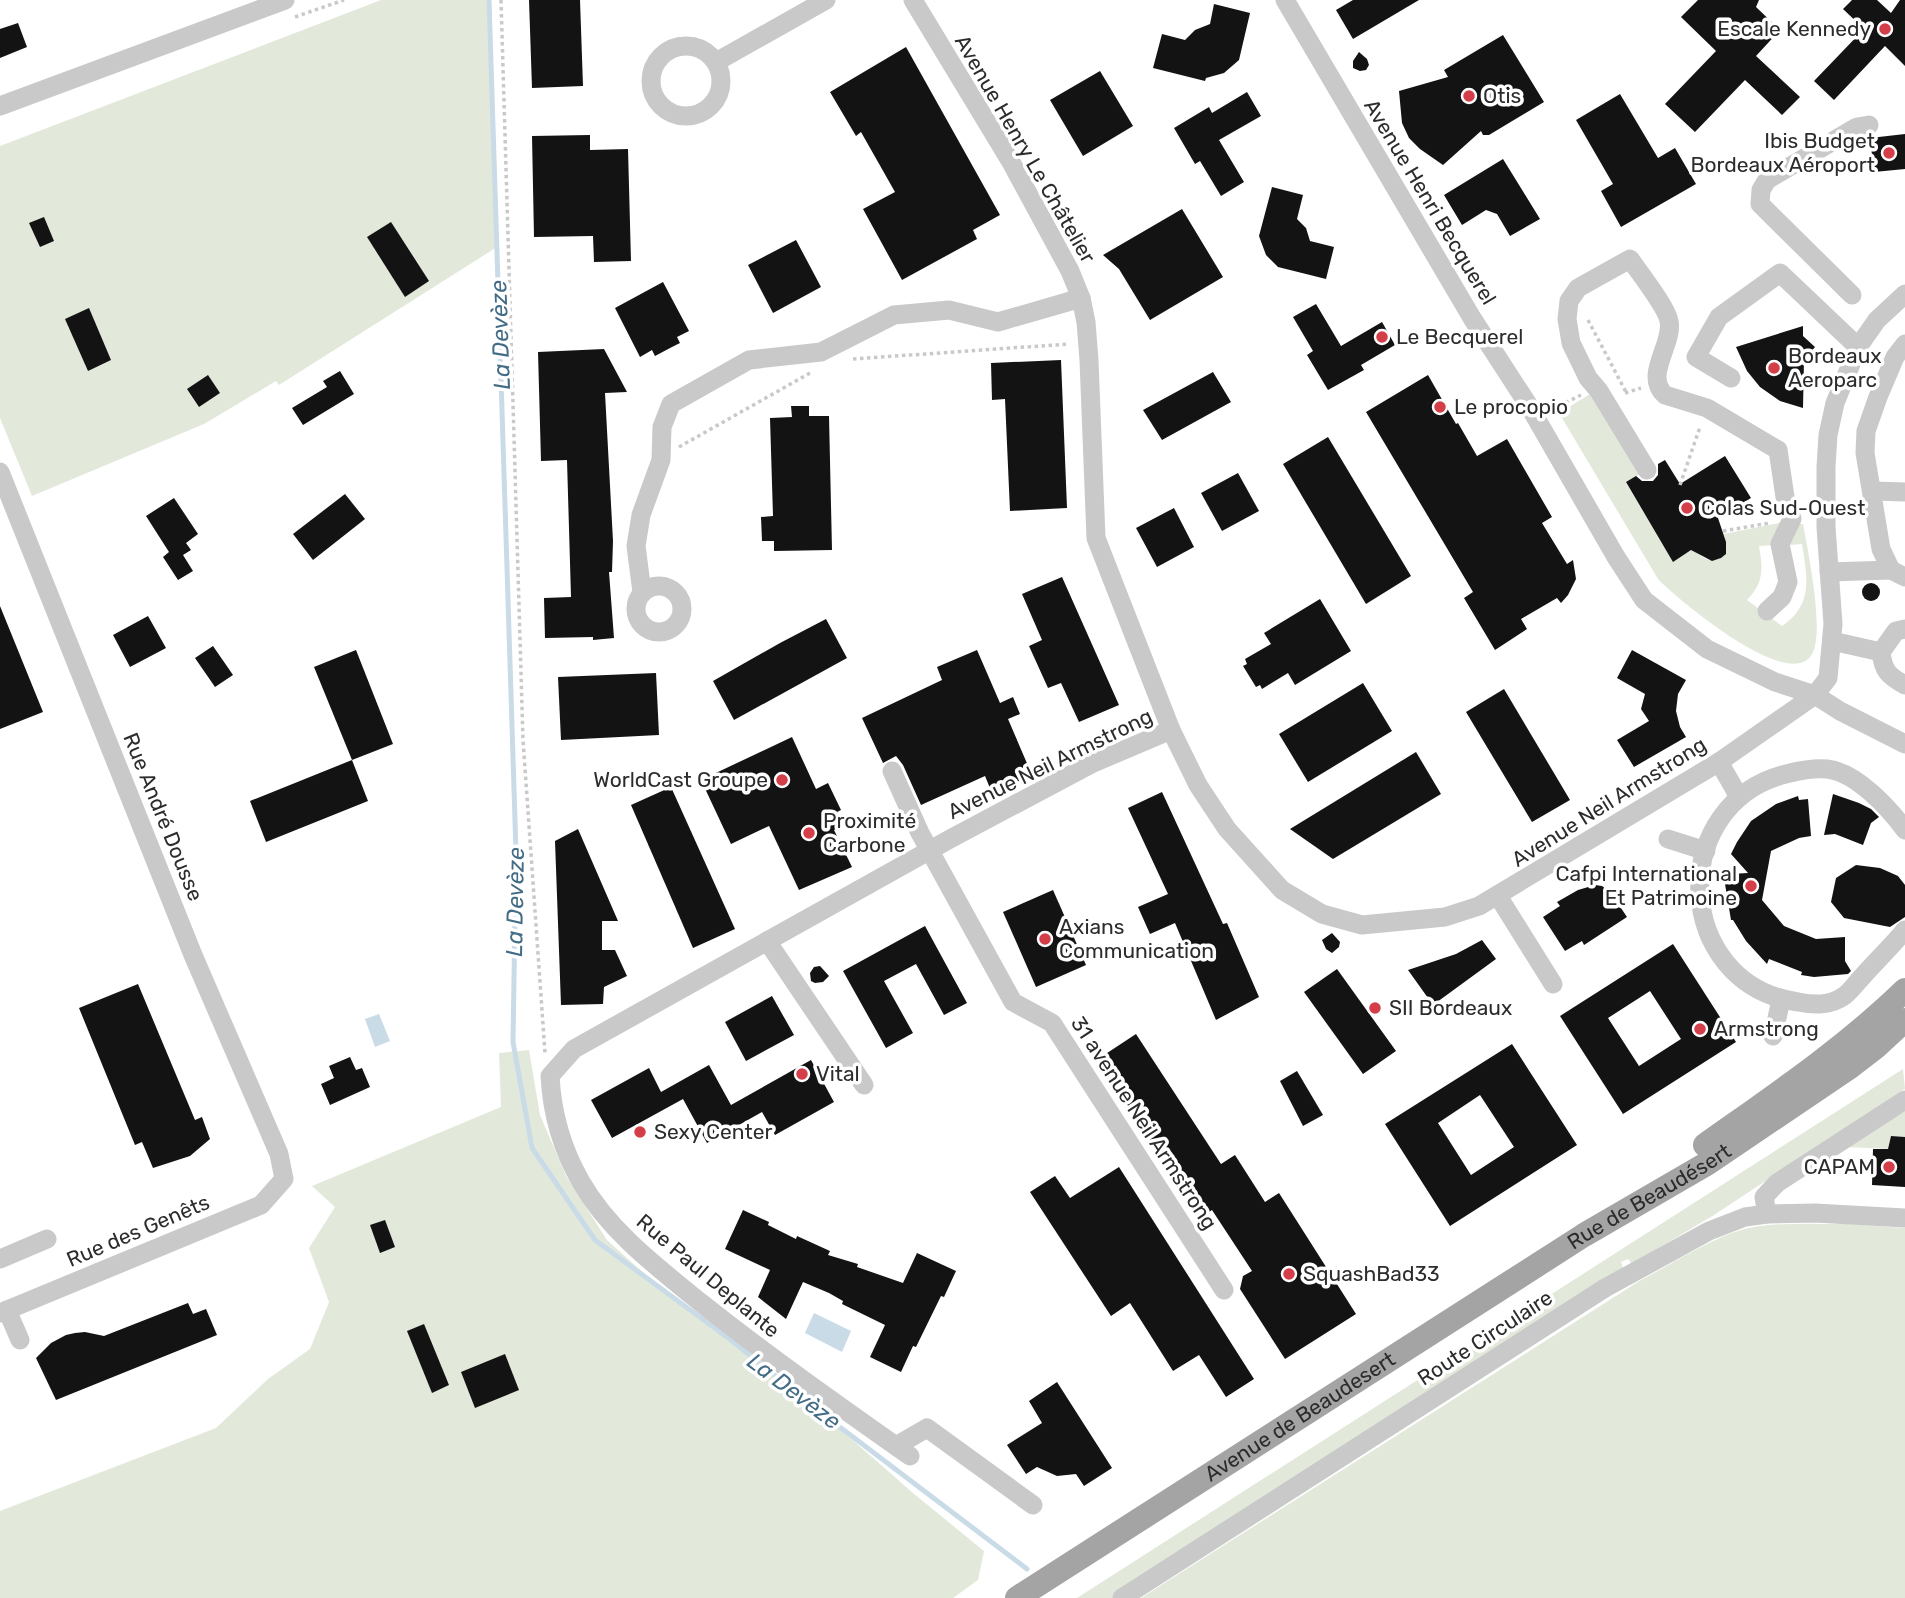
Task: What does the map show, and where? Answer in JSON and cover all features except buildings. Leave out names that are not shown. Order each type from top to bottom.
[{"type":"main road","name":"Rue de Beaudésert","points":[[1584,1235],[1827,1058],[1905,990]]},
{"type":"main road","name":"Rue de Beaudésert","points":[[1584,1235],[1730,1148],[1850,1067],[1904,1021]]},
{"type":"main road","name":"Avenue de Beaudesert","points":[[1017,1598],[1584,1235]]},
{"type":"street","points":[[0,106],[285,0]]},
{"type":"street","points":[[716,62],[825,0]]},
{"type":"street","name":"Avenue Henry Le Châtelier","points":[[913,0],[1011,162],[1070,271],[1081,298],[1088,343],[1096,538],[1171,730]]},
{"type":"street","name":"Avenue Henri Becquerel","points":[[1284,0],[1472,318],[1644,600],[1707,649],[1774,682],[1815,695],[1905,744]]},
{"type":"street","points":[[1852,295],[1760,204],[1761,190],[1767,180],[1857,127],[1869,125]]},
{"type":"street","points":[[1647,470],[1602,395],[1588,378],[1571,343],[1567,319],[1569,301],[1578,288],[1630,259],[1669,319],[1669,333],[1657,384],[1665,395],[1707,408],[1778,450],[1785,497],[1792,519],[1780,544],[1788,582],[1782,597],[1767,611]]},
{"type":"street","points":[[1731,378],[1696,357],[1719,317],[1780,273],[1858,347]]},
{"type":"street","points":[[1815,695],[1828,678],[1832,641],[1826,514],[1828,435],[1835,403],[1858,347],[1877,320],[1905,294]]},
{"type":"street","points":[[642,592],[636,546],[641,515],[661,457],[662,427],[671,404],[749,360],[821,352],[894,315],[949,310],[998,322],[1081,298]]},
{"type":"street","points":[[1898,573],[1881,549],[1865,453],[1866,431],[1895,357],[1905,344]]},
{"type":"street","name":"Rue André Dousse","points":[[0,472],[7,507],[279,1154],[284,1179]]},
{"type":"street","points":[[1873,491],[1905,492]]},
{"type":"street","points":[[1792,519],[1826,514]]},
{"type":"street","points":[[1829,572],[1898,573]]},
{"type":"street","points":[[1905,629],[1896,631],[1881,652],[1883,668],[1892,678],[1905,685]]},
{"type":"street","points":[[1832,641],[1881,652]]},
{"type":"street","name":"Avenue Neil Armstrong","points":[[550,1076],[574,1049],[930,850],[1091,764],[1171,730],[1198,785],[1227,829],[1282,890],[1322,914],[1362,925],[1445,917],[1479,906],[1718,762],[1815,695]]},
{"type":"street","points":[[1718,762],[1739,797]]},
{"type":"street","points":[[1905,830],[1874,794],[1830,769],[1808,769],[1786,774],[1739,797],[1713,834],[1699,882],[1701,911],[1708,934],[1735,972],[1758,990],[1781,1000],[1825,1004],[1844,996],[1905,930]]},
{"type":"street","name":"31 avenue Neil Armstrong","points":[[892,771],[920,833],[1013,1002],[1052,1023],[1224,1290]]},
{"type":"street","points":[[1668,839],[1706,851]]},
{"type":"street","points":[[1497,896],[1553,984]]},
{"type":"street","points":[[767,941],[864,1085]]},
{"type":"street","points":[[1773,1036],[1781,1000]]},
{"type":"street","name":"Rue Paul Deplante","points":[[550,1076],[551,1100],[560,1139],[581,1182],[607,1220],[659,1269],[751,1342],[903,1451],[927,1428],[1033,1505]]},
{"type":"street","points":[[1767,1214],[1764,1197],[1777,1183],[1905,1100]]},
{"type":"street","name":"Rue des Genêts","points":[[4,1311],[261,1205],[284,1179]]},
{"type":"street","name":"Route Circulaire","points":[[1122,1598],[1605,1288],[1709,1230],[1745,1217],[1767,1214],[1815,1213],[1905,1218]]},
{"type":"street","points":[[0,1259],[47,1239]]},
{"type":"street","points":[[4,1311],[20,1340]]},
{"type":"path","points":[[500,0],[523,740],[544,1047],[550,1076]]},
{"type":"path","points":[[1574,294],[1626,393]]},
{"type":"path","points":[[845,359],[1088,343]]},
{"type":"path","points":[[661,457],[820,367]]},
{"type":"path","points":[[1535,418],[1588,391],[1602,395],[1626,393],[1657,384]]},
{"type":"path","points":[[1680,485],[1707,408]]},
{"type":"path","points":[[1723,531],[1792,519]]},
{"type":"shaded area","points":[[381,0],[489,0],[497,247],[279,385],[276,381],[204,424],[32,496],[0,418],[0,146]]},
{"type":"shaded area","points":[[1592,393],[1640,474],[1626,483],[1673,561],[1693,549],[1704,558],[1717,560],[1725,555],[1724,534],[1784,522],[1776,545],[1759,546],[1761,575],[1757,587],[1747,600],[1782,626],[1792,618],[1804,599],[1806,579],[1802,544],[1789,545],[1798,524],[1803,524],[1817,626],[1813,652],[1802,663],[1783,662],[1736,640],[1710,623],[1658,579],[1559,413]]},
{"type":"shaded area","points":[[529,1050],[540,1115],[566,1176],[607,1240],[660,1288],[731,1340],[824,1415],[984,1551],[978,1580],[953,1598],[0,1598],[0,1511],[216,1428],[268,1379],[310,1349],[329,1302],[309,1248],[335,1207],[312,1186],[501,1107],[499,1053]]},
{"type":"shaded area","points":[[1903,1069],[1905,1089],[1714,1215],[1632,1264],[1628,1259],[1621,1262],[1623,1268],[1112,1598],[1077,1598]]},
{"type":"shaded area","points":[[1905,1111],[1905,1137],[1891,1136],[1888,1149],[1846,1147]]},
{"type":"shaded area","points":[[1785,1224],[1905,1228],[1905,1598],[1141,1598],[1641,1280],[1694,1251],[1749,1228]]},
{"type":"water","points":[[379,1014],[390,1041],[375,1047],[365,1019]]},
{"type":"water","points":[[814,1313],[851,1331],[842,1352],[805,1333]]},
{"type":"waterway","name":"La Devèze","points":[[489,0],[516,852],[513,1042],[532,1148],[595,1240],[731,1340],[824,1415],[1027,1569]]},
{"type":"place","name":"Escale Kennedy","points":[[1885,29]]},
{"type":"place","name":"Otis","points":[[1469,96]]},
{"type":"place","name":"Ibis Budget Bordeaux Aéroport","points":[[1889,153]]},
{"type":"place","name":"Le Becquerel","points":[[1382,337]]},
{"type":"place","name":"Bordeaux Aeroparc","points":[[1774,368]]},
{"type":"place","name":"Le procopio","points":[[1440,407]]},
{"type":"place","name":"Colas Sud-Ouest","points":[[1687,508]]},
{"type":"place","name":"WorldCast Groupe","points":[[782,780]]},
{"type":"place","name":"Proximité Carbone","points":[[809,833]]},
{"type":"place","name":"Cafpi International Et Patrimoine","points":[[1751,886]]},
{"type":"place","name":"Axians Communication","points":[[1045,939]]},
{"type":"place","name":"SII Bordeaux","points":[[1375,1008]]},
{"type":"place","name":"Armstrong","points":[[1700,1029]]},
{"type":"place","name":"Vital","points":[[802,1074]]},
{"type":"place","name":"Sexy Center","points":[[640,1132]]},
{"type":"place","name":"CAPAM","points":[[1889,1167]]},
{"type":"place","name":"SquashBad33","points":[[1289,1274]]}]
